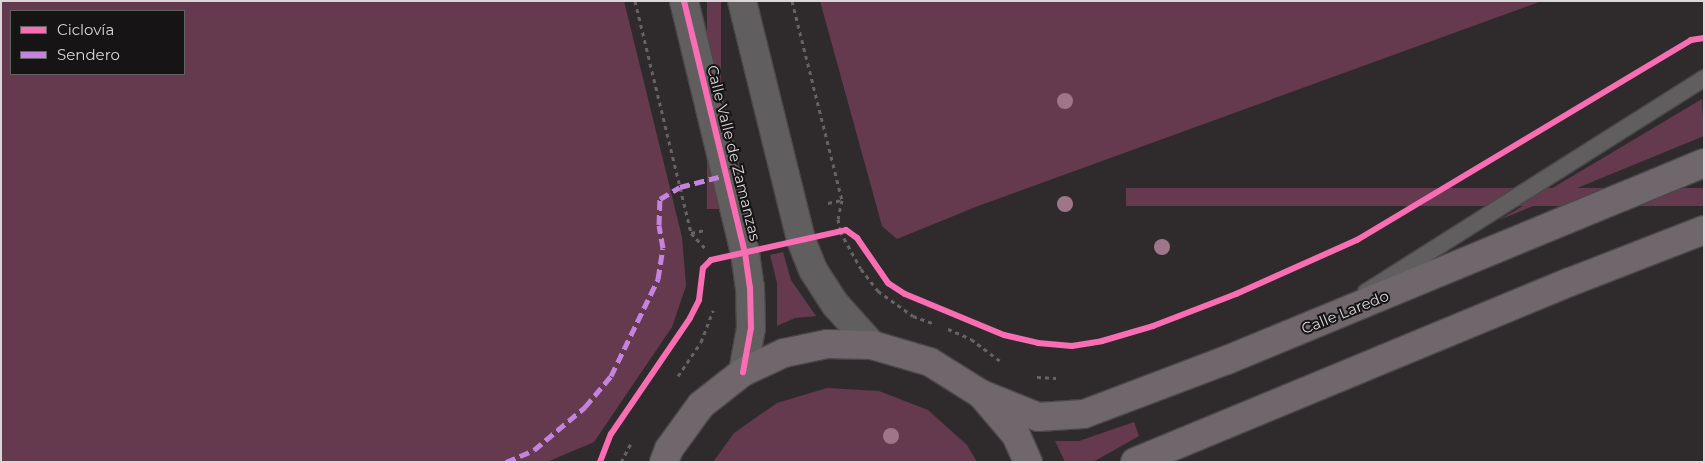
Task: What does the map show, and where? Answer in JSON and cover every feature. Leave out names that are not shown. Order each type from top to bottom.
[{"type":"main road","name":"Calle Laredo","points":[[981,394],[1038,417],[1084,414],[1315,324],[1704,163]]},
{"type":"main road","points":[[1135,462],[1570,282],[1704,230]]},
{"type":"main road","points":[[664,462],[669,449],[701,405],[743,372],[784,353],[819,346],[872,345],[930,362],[981,394],[1016,436],[1028,462]]},
{"type":"street","name":"Calle Valle de Zamanzas","points":[[684,1],[745,252],[750,287],[751,328],[743,372]]},
{"type":"street","points":[[742,1],[801,240],[813,270],[835,304],[872,345]]},
{"type":"lane","points":[[1315,324],[1495,207],[1704,78]]},
{"type":"path","points":[[635,1],[691,233],[704,244],[711,260],[745,252]]},
{"type":"path","points":[[792,1],[842,200],[838,218],[840,231],[861,269],[878,290],[913,316],[971,339],[1004,363]]},
{"type":"path","points":[[801,240],[840,231],[852,231]]},
{"type":"path","points":[[673,382],[700,342],[714,305]]},
{"type":"path","points":[[1030,376],[1066,379]]},
{"type":"path","points":[[621,462],[636,434]]},
{"type":"shaded area","points":[[1,1],[624,1],[682,237],[686,286],[672,327],[594,442],[547,462],[1,462]]},
{"type":"shaded area","points":[[707,1],[721,1],[721,209],[707,209]]},
{"type":"shaded area","points":[[820,1],[1542,1],[978,206],[897,239],[882,226]]},
{"type":"shaded area","points":[[1702,99],[1704,136],[1499,220]]},
{"type":"shaded area","points":[[1126,188],[1704,188],[1704,206],[1126,206]]},
{"type":"shaded area","points":[[783,252],[791,280],[816,316],[795,318],[777,326],[777,283],[770,255]]},
{"type":"shaded area","points":[[827,388],[879,391],[928,410],[967,445],[977,462],[713,462],[734,433],[777,403]]},
{"type":"shaded area","points":[[1134,422],[1139,436],[1093,462],[1065,462],[1055,441],[1079,441]]},
{"type":"marked path","points":[[506,462],[534,450],[585,407],[611,376],[658,279],[663,248],[659,225],[660,199],[680,187],[726,175]]},
{"type":"cycle path","points":[[684,1],[745,253],[750,287],[751,328],[743,372]]},
{"type":"cycle path","points":[[600,462],[611,434],[690,318],[699,300],[703,268],[711,260],[846,230],[857,238],[888,283],[905,294],[1004,335],[1038,343],[1072,346],[1102,341],[1153,326],[1236,294],[1357,240],[1691,40],[1704,38]]}]
